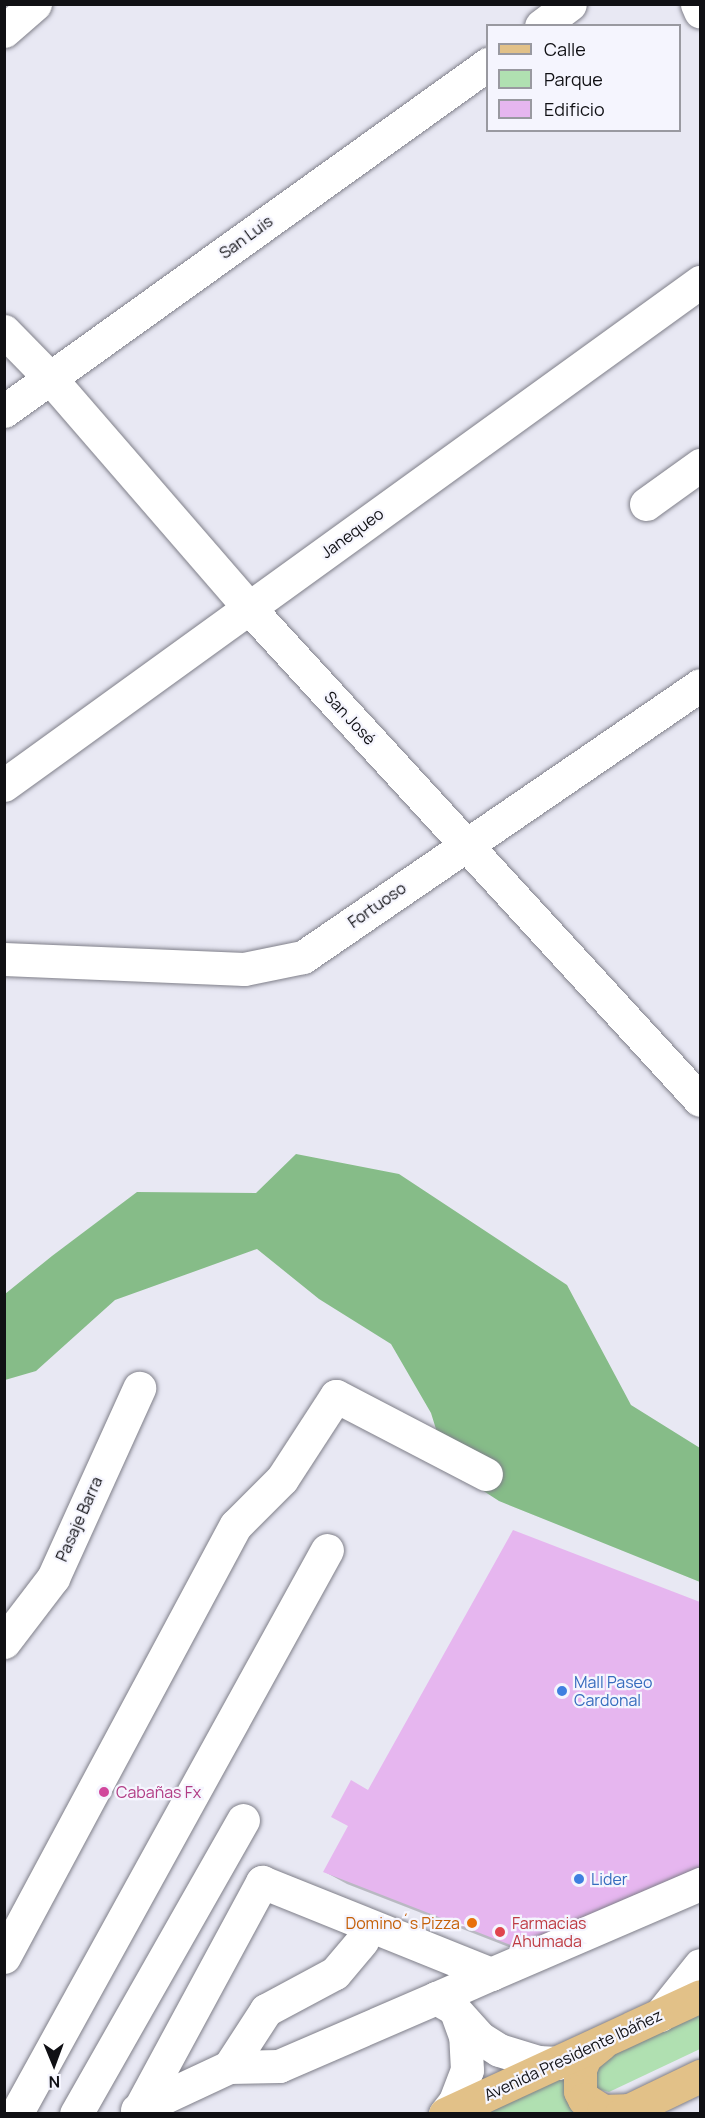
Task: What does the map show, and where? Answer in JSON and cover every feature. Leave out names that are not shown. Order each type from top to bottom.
[{"type":"main road","name":"Avenida Presidente Ibáñez","points":[[445,2114],[605,2042],[700,1996]]},
{"type":"main road","points":[[605,2042],[585,2057],[580,2069],[580,2091],[584,2099],[603,2111],[625,2112],[700,2076]]},
{"type":"street","points":[[4,31],[35,4]]},
{"type":"street","points":[[544,24],[570,4]]},
{"type":"street","points":[[697,4],[700,11]]},
{"type":"street","name":"San Luis","points":[[4,411],[486,65]]},
{"type":"street","name":"Janequeo","points":[[4,785],[700,282]]},
{"type":"street","name":"San José","points":[[4,331],[50,378],[249,608],[696,1088]]},
{"type":"street","points":[[646,504],[700,465]]},
{"type":"street","name":"Fortuoso","points":[[4,959],[244,969],[303,957],[466,843],[700,685]]},
{"type":"street","name":"Pasaje Barra","points":[[4,1642],[53,1578],[139,1388]]},
{"type":"street","points":[[4,1957],[236,1525],[282,1479],[336,1396],[486,1474]]},
{"type":"street","points":[[16,2114],[327,1550]]},
{"type":"street","points":[[76,2114],[243,1820]]},
{"type":"street","points":[[137,2110],[262,1882],[491,1974]]},
{"type":"street","points":[[137,2110],[229,2067],[279,2066],[444,2003],[491,1974],[700,1884]]},
{"type":"street","points":[[229,2067],[266,2010],[335,1973],[362,1941]]},
{"type":"street","points":[[660,2015],[700,1965]]},
{"type":"street","points":[[444,2003],[480,2038],[499,2050],[538,2062],[558,2063]]},
{"type":"street","points":[[444,2003],[465,2036],[467,2070],[455,2101],[445,2114]]},
{"type":"green space","points":[[296,1154],[399,1174],[567,1285],[631,1405],[700,1448],[700,1582],[499,1501],[448,1468],[431,1413],[391,1344],[319,1299],[257,1249],[115,1300],[36,1371],[5,1380],[5,1294],[52,1256],[137,1192],[256,1193]]},
{"type":"green space","points":[[700,2012],[700,2049],[609,2092],[594,2088],[596,2063]]},
{"type":"green space","points":[[562,2077],[585,2114],[482,2114]]},
{"type":"building","name":"Mall Paseo Cardonal","points":[[513,1530],[700,1602],[700,1868],[521,1949],[323,1872],[348,1826],[331,1817],[351,1780],[368,1790]]},
{"type":"place","name":"Mall Paseo Cardonal","points":[[562,1691]]},
{"type":"place","name":"Cabañas Fx","points":[[104,1792]]},
{"type":"place","name":"Lider","points":[[579,1879]]},
{"type":"place","name":"Domino´s Pizza","points":[[472,1923]]},
{"type":"place","name":"Farmacias Ahumada","points":[[500,1932]]}]
